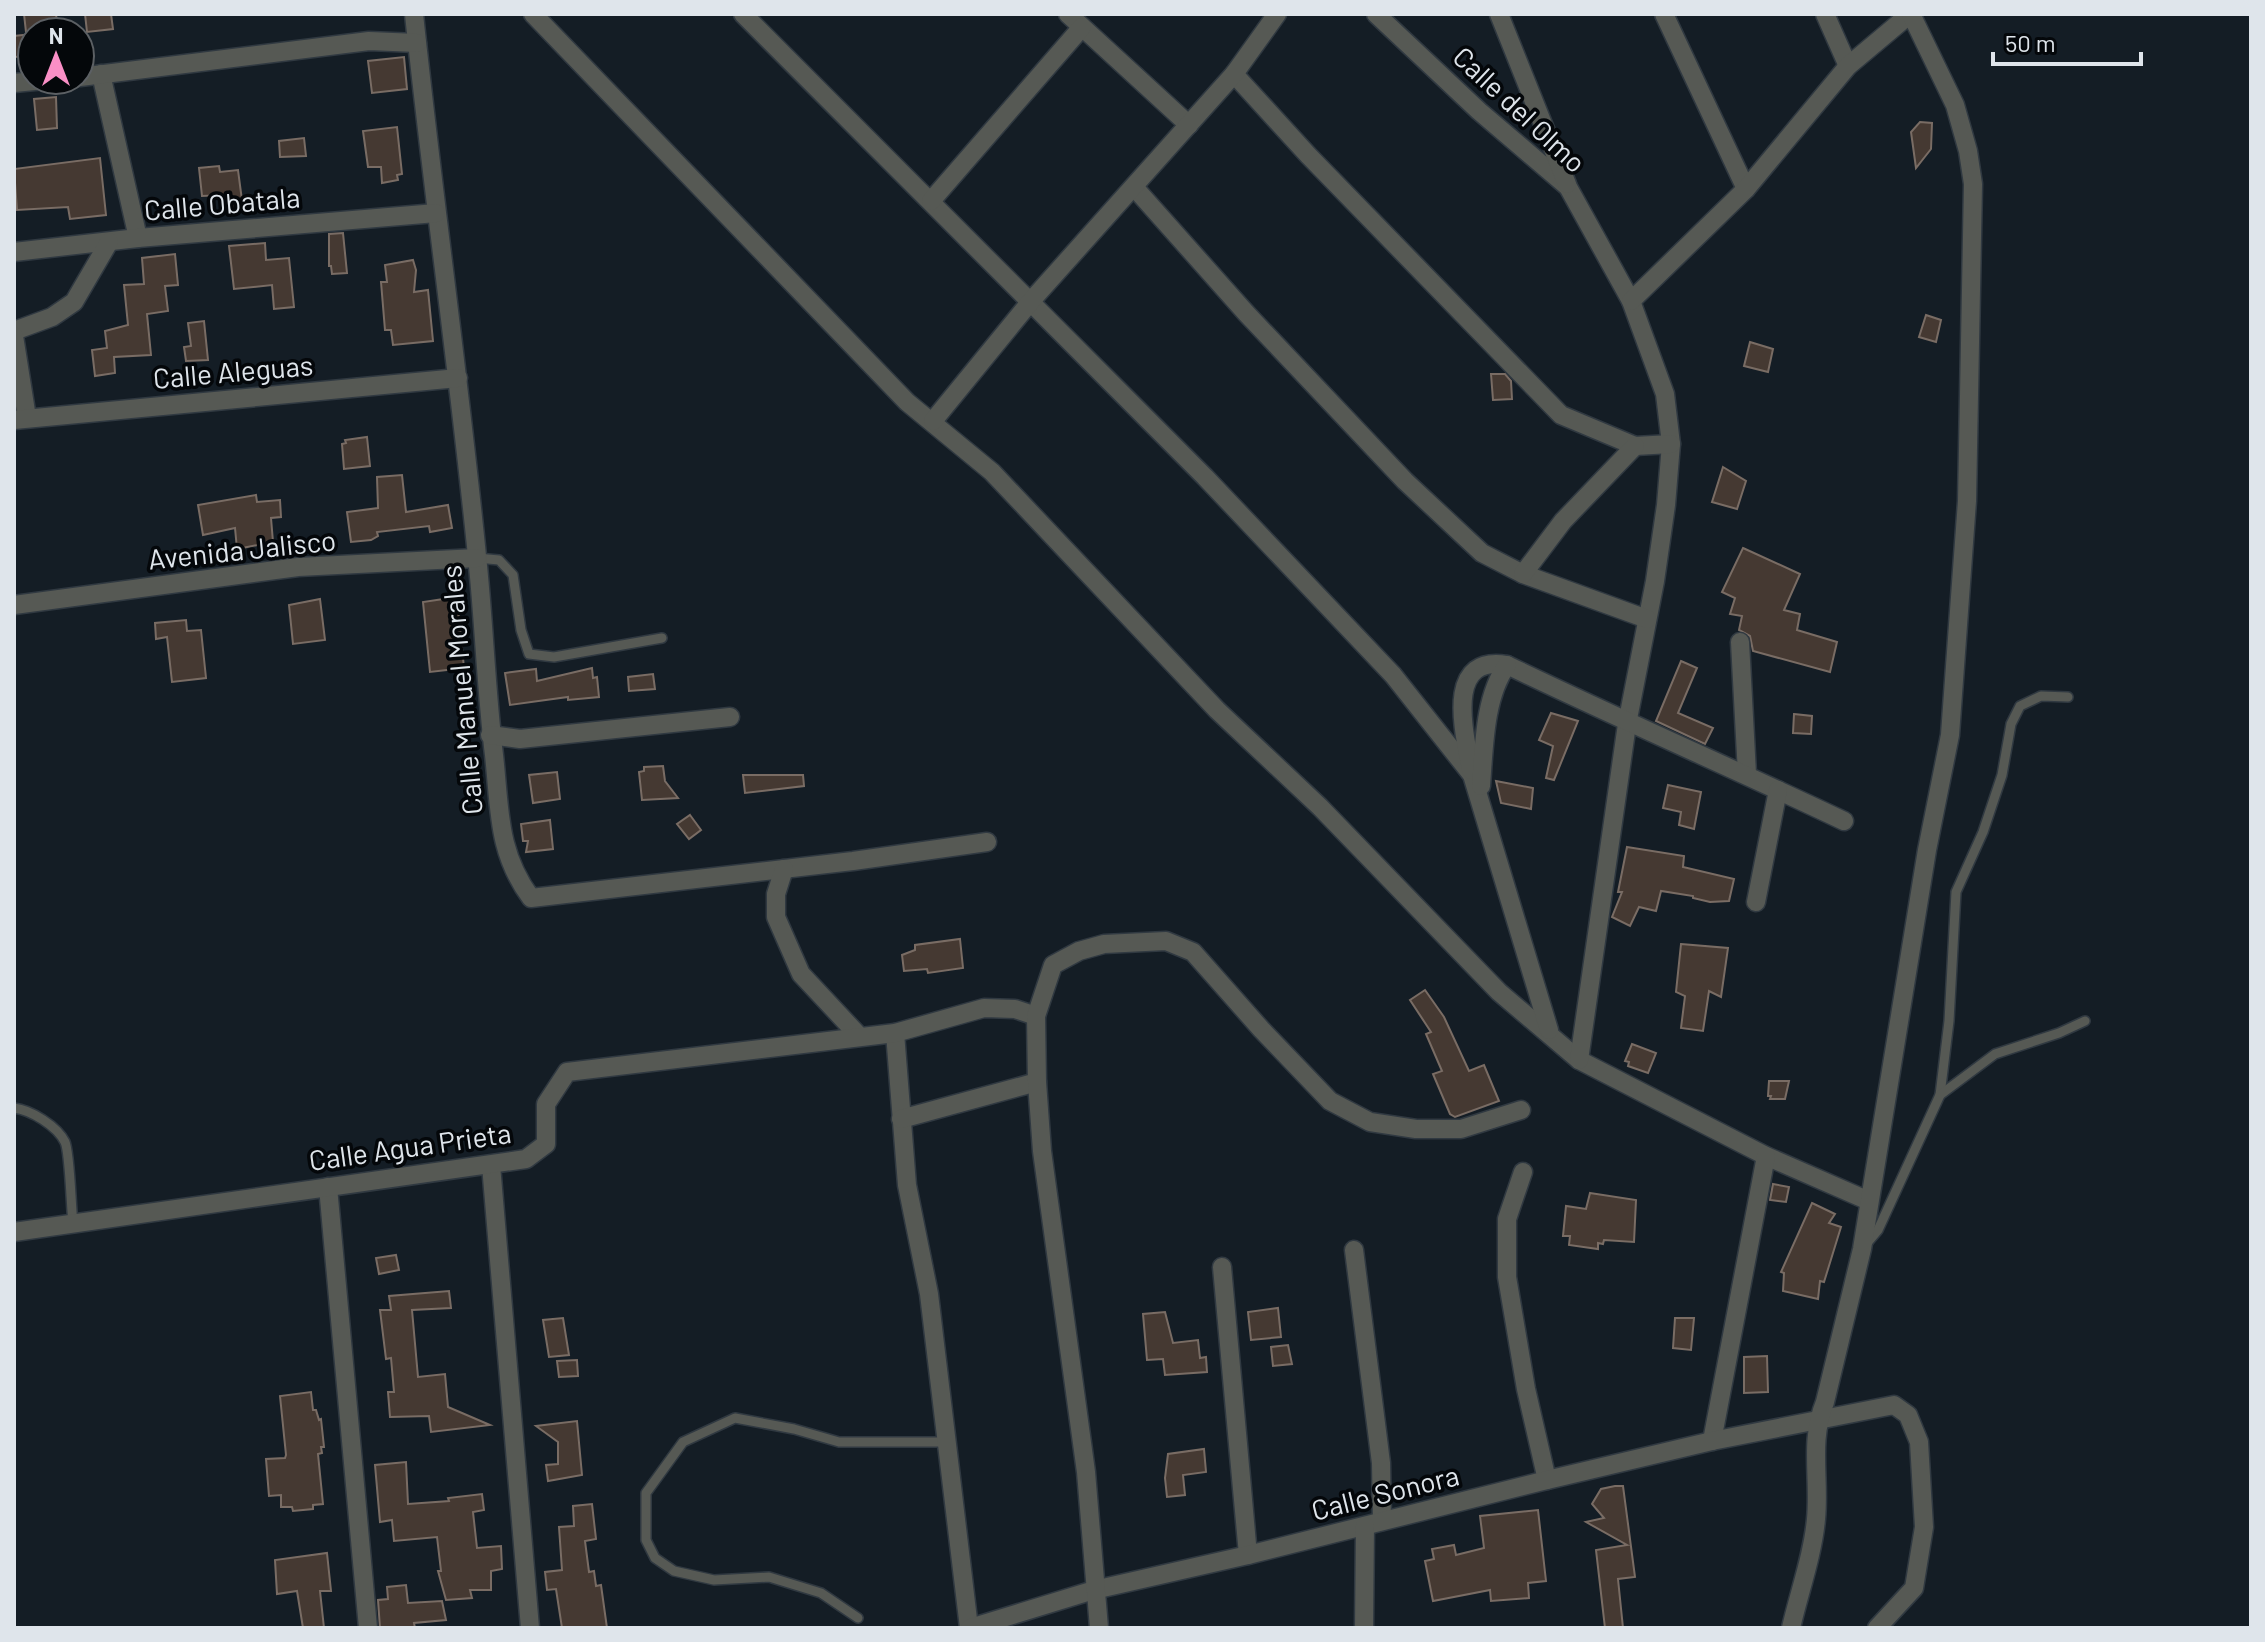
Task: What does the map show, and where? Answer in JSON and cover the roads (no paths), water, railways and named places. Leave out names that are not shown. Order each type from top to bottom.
[{"type":"street","name":"Calle Manuel Morales","points":[[414,14],[477,558],[490,735],[503,843],[517,879],[531,898],[987,842]]},
{"type":"street","points":[[533,14],[907,402],[992,472],[1217,710],[1320,807],[1499,992],[1579,1060],[1766,1156],[1869,1201]]},
{"type":"street","points":[[743,14],[1205,477],[1393,675],[1472,775]]},
{"type":"street","points":[[933,421],[1031,301],[1234,74],[1277,14]]},
{"type":"street","name":"Calle del Olmo","points":[[1376,14],[1479,111],[1568,187],[1631,301],[1665,394],[1671,444],[1666,505],[1627,724],[1579,1060]]},
{"type":"street","points":[[1499,14],[1568,187]]},
{"type":"street","points":[[1664,14],[1746,189]]},
{"type":"street","points":[[1825,14],[1848,66]]},
{"type":"street","points":[[1631,301],[1746,189],[1848,66],[1910,14],[1955,105],[1968,151],[1973,184],[1967,501],[1950,735],[1927,850],[1862,1249],[1825,1402],[1817,1421],[1814,1452],[1816,1519],[1791,1628]]},
{"type":"street","points":[[931,201],[1075,20],[1189,125]]},
{"type":"street","points":[[96,75],[369,41],[417,43]]},
{"type":"street","points":[[101,74],[138,238]]},
{"type":"street","points":[[1234,74],[1473,328],[1561,415],[1635,446],[1671,444]]},
{"type":"street","points":[[1134,187],[1246,313],[1405,481],[1482,553],[1523,574],[1647,619]]},
{"type":"street","name":"Calle Obatala","points":[[14,252],[138,238],[436,213]]},
{"type":"street","points":[[21,419],[14,333],[52,317],[74,302],[109,242]]},
{"type":"street","name":"Calle Aleguas","points":[[21,419],[458,378]]},
{"type":"street","points":[[1523,574],[1563,521],[1635,446]]},
{"type":"street","name":"Avenida Jalisco","points":[[14,605],[298,567],[477,558]]},
{"type":"street","points":[[1740,642],[1747,774]]},
{"type":"street","points":[[1550,1033],[1538,1002],[1472,775],[1461,709],[1462,693],[1473,672],[1492,663],[1507,665],[1627,724],[1747,774],[1844,821]]},
{"type":"street","points":[[1480,796],[1484,744],[1492,705],[1499,677],[1507,665]]},
{"type":"street","points":[[490,735],[520,739],[730,717]]},
{"type":"street","points":[[1756,902],[1778,790]]},
{"type":"street","points":[[784,869],[776,894],[776,917],[801,974],[859,1036]]},
{"type":"street","points":[[1099,1628],[1086,1472],[1042,1151],[1037,1082],[1036,1016],[1053,965],[1079,951],[1104,944],[1166,941],[1193,952],[1330,1101],[1370,1122],[1416,1129],[1461,1129],[1521,1110]]},
{"type":"street","name":"Calle Agua Prieta","points":[[14,1232],[526,1159],[546,1144],[546,1104],[567,1072],[895,1033],[984,1008],[1015,1009],[1036,1016]]},
{"type":"street","points":[[895,1033],[911,1206],[929,1294],[970,1628]]},
{"type":"street","points":[[901,1119],[1037,1082]]},
{"type":"street","points":[[1712,1441],[1766,1156]]},
{"type":"street","points":[[491,1165],[530,1628]]},
{"type":"street","points":[[1523,1172],[1507,1219],[1507,1277],[1526,1389],[1547,1480]]},
{"type":"street","points":[[328,1187],[368,1628]]},
{"type":"street","points":[[1354,1250],[1381,1463],[1364,1628]]},
{"type":"street","points":[[1222,1267],[1248,1555]]},
{"type":"street","name":"Calle Sonora","points":[[970,1628],[1094,1590],[1547,1480],[1712,1441],[1894,1405],[1908,1415],[1919,1442],[1924,1527],[1914,1588],[1877,1628]]},
{"type":"lane","points":[[477,558],[499,560],[513,575],[521,630],[529,654],[554,657],[662,638]]},
{"type":"lane","points":[[1862,1249],[1878,1230],[1940,1095],[1949,1021],[1956,892],[1993,803],[2002,775],[2011,724],[2020,706],[2041,696],[2068,697]]},
{"type":"lane","points":[[1940,1095],[1995,1054],[2085,1021]]},
{"type":"lane","points":[[14,1108],[23,1109],[49,1124],[65,1142],[73,1223]]},
{"type":"lane","points":[[858,1618],[821,1593],[769,1577],[714,1580],[674,1571],[655,1558],[646,1540],[646,1493],[683,1442],[735,1418],[794,1429],[839,1442],[946,1442]]}]
